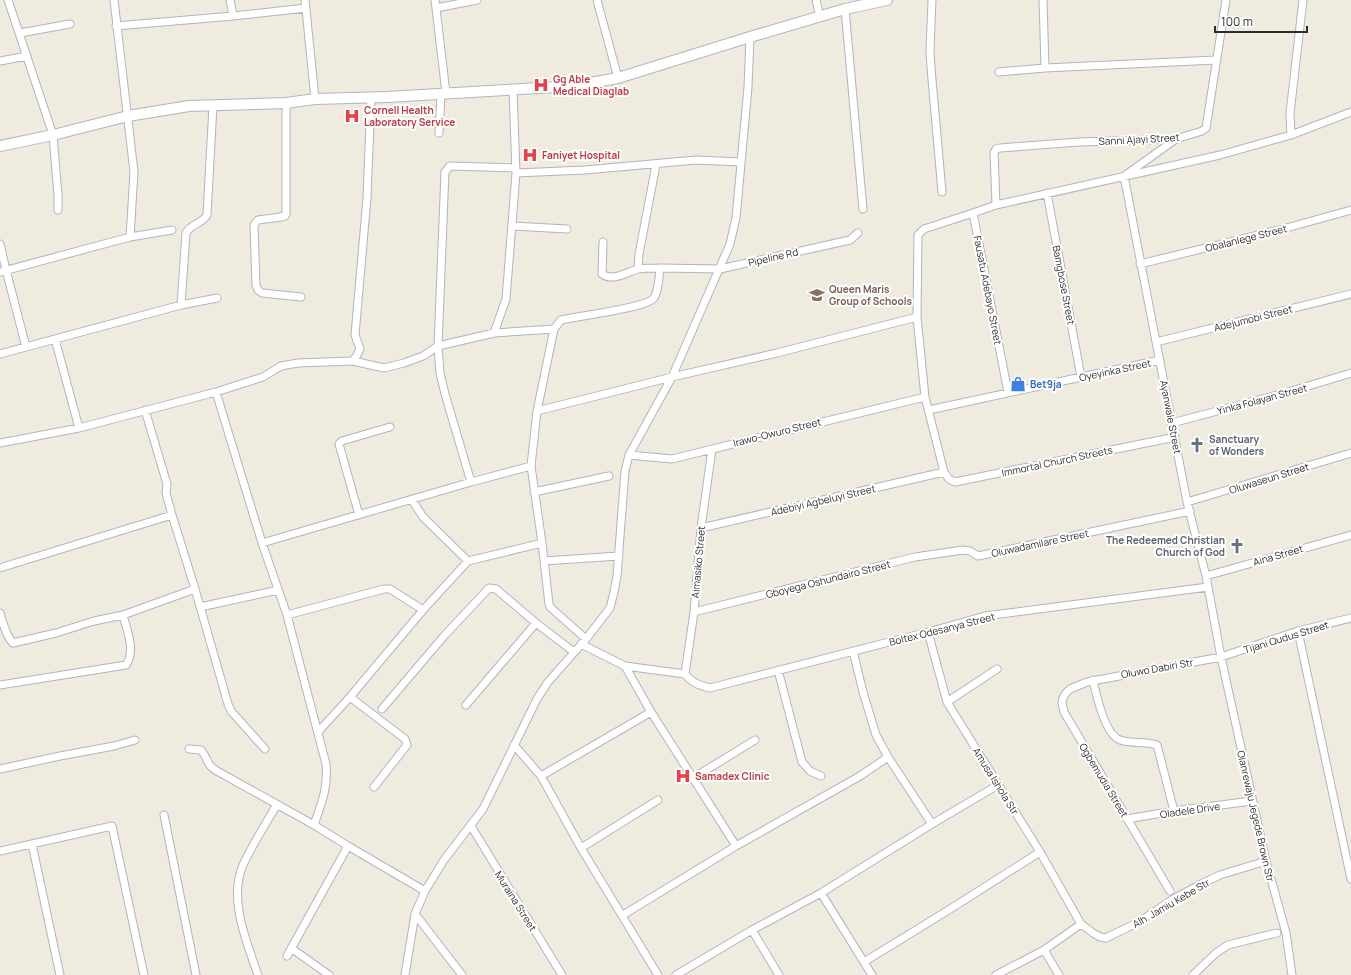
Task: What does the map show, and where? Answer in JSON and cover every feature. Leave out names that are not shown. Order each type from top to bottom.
[{"type":"main road","points":[[0,146],[53,135],[128,116],[189,106],[286,103],[315,99],[474,93],[573,86],[618,78],[845,9],[887,0]]},
{"type":"street","points":[[8,0],[53,135],[58,210]]},
{"type":"street","points":[[114,0],[134,172],[130,237]]},
{"type":"street","points":[[230,0],[233,16]]},
{"type":"street","points":[[435,0],[444,94],[439,133]]},
{"type":"street","points":[[436,8],[477,0]]},
{"type":"street","points":[[597,0],[618,78]]},
{"type":"street","points":[[816,0],[820,17]]},
{"type":"street","points":[[932,0],[930,50],[942,192]]},
{"type":"street","points":[[1043,0],[1045,68]]},
{"type":"street","name":"Sanni Ajayi Street","points":[[996,205],[994,153],[996,149],[1079,142],[1176,139],[1202,131],[1206,128],[1226,0]]},
{"type":"street","points":[[1291,135],[1290,113],[1303,0]]},
{"type":"street","points":[[116,26],[233,16],[305,4],[315,99]]},
{"type":"street","points":[[845,9],[863,210]]},
{"type":"street","points":[[20,33],[70,24]]},
{"type":"street","points":[[406,975],[415,914],[425,891],[444,860],[483,809],[537,699],[548,682],[610,608],[614,592],[618,556],[625,471],[629,455],[672,377],[730,244],[736,218],[748,87],[750,37]]},
{"type":"street","points":[[0,61],[27,56]]},
{"type":"street","points":[[999,72],[1045,68],[1216,60]]},
{"type":"street","points":[[494,333],[506,299],[512,226],[516,170],[513,90]]},
{"type":"street","points":[[353,361],[360,349],[355,335],[367,198],[371,98]]},
{"type":"street","points":[[286,103],[286,214],[285,216],[281,217],[258,220],[254,225],[256,285],[258,290],[262,293],[301,297]]},
{"type":"street","points":[[181,305],[186,233],[187,230],[203,221],[207,215],[213,106]]},
{"type":"street","points":[[944,472],[925,397],[917,317],[918,235],[924,229],[996,205],[1220,155],[1291,135],[1351,112]]},
{"type":"street","points":[[1124,176],[1176,139]]},
{"type":"street","points":[[471,482],[440,373],[438,346],[446,170],[450,166],[516,170],[584,170],[656,165],[696,160],[741,162]]},
{"type":"street","points":[[638,269],[639,254],[656,165]]},
{"type":"street","name":"Ayanwale Street","points":[[1124,176],[1174,437],[1206,576],[1221,657]]},
{"type":"street","name":"Bamgbose Street","points":[[1047,193],[1081,377]]},
{"type":"street","name":"Obalanlege Street","points":[[1140,264],[1279,230],[1351,210]]},
{"type":"street","name":"Fausatu Adebayo Street","points":[[973,213],[1008,392]]},
{"type":"street","points":[[512,226],[567,229]]},
{"type":"street","points":[[3,271],[130,237],[172,230]]},
{"type":"street","name":"Pipeline Rd","points":[[603,242],[602,274],[610,277],[622,275],[638,269],[720,269],[850,240],[858,233]]},
{"type":"street","points":[[0,244],[3,271],[26,347]]},
{"type":"street","points":[[660,268],[655,295],[649,303],[611,312],[561,320],[554,328],[537,411],[531,466],[550,607],[583,642],[625,666],[685,674]]},
{"type":"street","name":"Adejumobi Street","points":[[1156,342],[1351,294]]},
{"type":"street","points":[[0,354],[181,305],[217,298]]},
{"type":"street","points":[[537,411],[672,377],[777,353],[917,317]]},
{"type":"street","points":[[0,443],[79,428],[216,392],[263,377],[281,366],[298,363],[353,361],[384,368],[404,364],[423,356],[438,346],[494,333],[554,328]]},
{"type":"street","points":[[55,339],[79,428]]},
{"type":"street","name":"Oyeyinka Street","points":[[929,410],[1160,360]]},
{"type":"street","name":"Yinka Folayan Street","points":[[1172,423],[1285,393],[1351,373]]},
{"type":"street","points":[[216,392],[262,544],[287,614],[326,764],[326,790],[314,825]]},
{"type":"street","name":"Irawo-Owuro Street","points":[[629,455],[672,459],[925,397]]},
{"type":"street","points":[[145,410],[168,484],[166,493],[172,515],[228,704],[231,711],[265,749]]},
{"type":"street","points":[[359,515],[339,444],[342,441],[390,427]]},
{"type":"street","name":"Immortal Church Streets","points":[[944,472],[949,479],[955,482],[1174,437]]},
{"type":"street","name":"Aimasiko Street","points":[[685,674],[694,612],[701,528],[712,449]]},
{"type":"street","name":"Oluwaseun Street","points":[[1188,502],[1351,453]]},
{"type":"street","points":[[262,544],[471,482],[531,466]]},
{"type":"street","name":"Adebiyi Agbeluyi Street","points":[[701,528],[944,472]]},
{"type":"street","points":[[534,492],[609,476]]},
{"type":"street","points":[[412,500],[423,517],[468,561]]},
{"type":"street","name":"Oluwadamilare Street","points":[[963,550],[970,550],[978,556],[1190,511]]},
{"type":"street","points":[[0,568],[172,515]]},
{"type":"street","name":"Aina Street","points":[[1206,576],[1351,535]]},
{"type":"street","points":[[318,732],[350,697],[423,610],[468,561],[542,542]]},
{"type":"street","name":"Gboyega Oshundairo Street","points":[[694,612],[915,557],[963,550]]},
{"type":"street","points":[[544,561],[618,556]]},
{"type":"street","name":"Boltex Odesanya Street","points":[[685,674],[688,679],[696,684],[710,688],[985,616],[1208,587]]},
{"type":"street","points":[[382,709],[444,636],[489,588],[496,589],[536,623],[574,652]]},
{"type":"street","points":[[0,613],[5,629],[13,643],[56,633],[94,621],[123,616],[195,589]]},
{"type":"street","points":[[287,614],[390,589],[423,610]]},
{"type":"street","points":[[200,606],[278,590]]},
{"type":"street","points":[[0,685],[126,665],[130,660],[131,652],[123,616]]},
{"type":"street","name":"Tijani Qudus Street","points":[[1221,657],[1298,631],[1351,618]]},
{"type":"street","points":[[466,705],[536,623]]},
{"type":"street","points":[[1298,631],[1351,879]]},
{"type":"street","name":"Amusa Ishola Str","points":[[928,632],[947,702],[1040,852],[1081,924]]},
{"type":"street","points":[[853,651],[876,735],[888,757],[932,824]]},
{"type":"street","name":"Oluwo Dabiri Str","points":[[1092,680],[1221,657]]},
{"type":"street","name":"Olanrewaju Jegede Brown Str","points":[[1221,657],[1266,861],[1286,932],[1292,975]]},
{"type":"street","points":[[625,666],[651,712],[736,846]]},
{"type":"street","points":[[947,702],[997,669]]},
{"type":"street","points":[[778,670],[802,762],[810,771],[821,776]]},
{"type":"street","points":[[1092,680],[1102,717],[1115,738],[1121,741],[1150,743],[1156,745],[1174,811]]},
{"type":"street","name":"Ogbemudia Street","points":[[1092,680],[1070,689],[1065,694],[1062,703],[1064,712],[1170,891]]},
{"type":"street","points":[[350,697],[407,742],[407,745],[374,787]]},
{"type":"street","points":[[541,776],[651,712]]},
{"type":"street","points":[[0,769],[114,746],[135,740]]},
{"type":"street","points":[[694,778],[755,740]]},
{"type":"street","points":[[514,745],[541,776],[581,848],[658,975]]},
{"type":"street","points":[[189,749],[201,750],[211,767],[314,825],[425,891]]},
{"type":"street","points":[[623,915],[736,846],[860,776],[888,757]]},
{"type":"street","points":[[676,975],[752,930],[821,893],[998,785]]},
{"type":"street","points":[[581,848],[658,800]]},
{"type":"street","name":"Oladele Drive","points":[[1127,819],[1174,811],[1252,801]]},
{"type":"street","points":[[258,975],[241,924],[237,886],[242,866],[277,804]]},
{"type":"street","points":[[164,815],[196,975]]},
{"type":"street","points":[[0,851],[112,826],[144,975]]},
{"type":"street","name":"Muraina Street","points":[[471,826],[562,975]]},
{"type":"street","points":[[32,844],[60,975]]},
{"type":"street","points":[[287,956],[348,846]]},
{"type":"street","points":[[864,962],[1040,852]]},
{"type":"street","name":"Alh. Jamiu Kebe Str","points":[[1081,924],[1100,937],[1106,938],[1112,936],[1139,922],[1175,898],[1203,883],[1220,875],[1266,861]]},
{"type":"street","points":[[821,893],[872,975]]},
{"type":"street","points":[[415,914],[462,975]]},
{"type":"street","points":[[996,975],[1044,950],[1081,924]]},
{"type":"street","points":[[752,930],[779,975]]},
{"type":"street","points":[[1193,975],[1216,953],[1228,945],[1277,933]]},
{"type":"street","points":[[291,948],[329,975]]},
{"type":"street","points":[[1044,950],[1059,975]]},
{"type":"place","name":"Gg Able Medical Diaglab","points":[[541,85]]},
{"type":"place","name":"Cornell Health Laboratory Service","points":[[352,116]]},
{"type":"place","name":"Faniyet Hospital","points":[[530,155]]},
{"type":"place","name":"Queen Maris Group of Schools","points":[[817,295]]},
{"type":"place","name":"Bet9ja","points":[[1018,384]]},
{"type":"place","name":"Sanctuary of Wonders","points":[[1197,445]]},
{"type":"place","name":"The Redeemed Christian Church of God","points":[[1237,546]]},
{"type":"place","name":"Samadex Clinic","points":[[683,776]]}]
